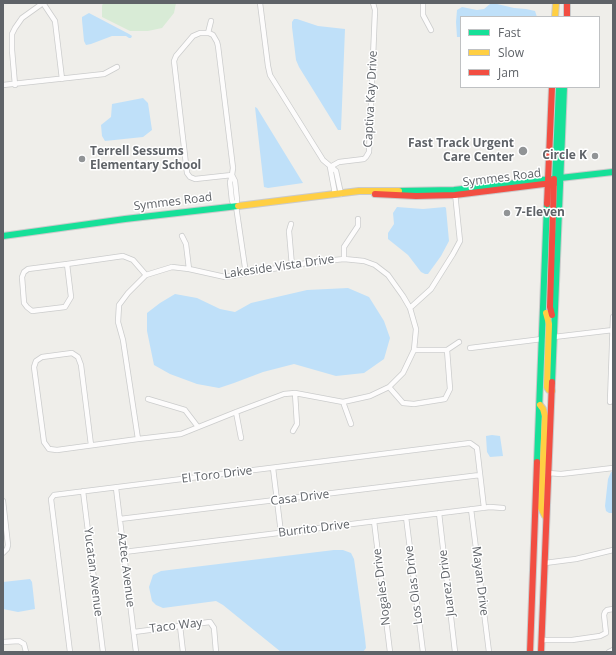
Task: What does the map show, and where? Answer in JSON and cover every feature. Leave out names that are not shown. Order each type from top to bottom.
[{"type":"main road","points":[[555,16],[556,3]]},
{"type":"main road","points":[[567,3],[567,16]]},
{"type":"main road","points":[[542,652],[544,563],[554,337],[554,181],[552,88]]},
{"type":"main road","points":[[554,181],[558,88]]},
{"type":"main road","points":[[530,652],[544,304],[554,181],[564,88]]},
{"type":"main road","name":"Symmes Road","points":[[554,181],[613,172]]},
{"type":"main road","name":"Symmes Road","points":[[3,236],[126,219],[341,194],[416,196],[613,176]]},
{"type":"main road","points":[[544,304],[549,324],[547,387],[552,391]]},
{"type":"main road","points":[[540,405],[544,409],[545,416],[541,508],[546,518]]},
{"type":"street","points":[[16,85],[12,50],[12,34],[14,28],[22,18],[43,3],[55,21],[62,79]]},
{"type":"street","points":[[260,3],[270,75],[323,160],[330,167],[341,194]]},
{"type":"street","name":"Captiva Kay Drive","points":[[330,167],[338,162],[364,159],[369,152],[375,10],[373,3]]},
{"type":"street","points":[[423,3],[423,16],[431,30]]},
{"type":"street","points":[[208,33],[211,21]]},
{"type":"street","points":[[232,175],[195,179],[190,177],[187,173],[174,60],[193,36],[200,32],[208,33],[215,38],[218,46],[233,168],[232,175],[230,182],[232,201],[236,206],[246,274]]},
{"type":"street","points":[[3,85],[16,85],[104,74],[117,68]]},
{"type":"street","points":[[410,308],[431,289],[454,254],[460,241],[455,192]]},
{"type":"street","points":[[344,259],[344,247],[358,226],[358,219]]},
{"type":"street","points":[[291,224],[289,231],[292,266]]},
{"type":"street","points":[[182,236],[186,244],[189,268]]},
{"type":"street","points":[[66,264],[71,297],[65,307],[32,311],[27,307],[24,302],[22,277],[24,272],[28,269],[123,256],[133,260],[146,275]]},
{"type":"street","name":"Lakeside Vista Drive","points":[[91,445],[81,365],[78,357],[72,353],[42,357],[36,361],[34,367],[44,442],[46,446],[52,450],[181,434],[284,394],[295,393],[343,402],[370,396],[389,387],[403,373],[414,350],[416,329],[410,308],[388,275],[376,265],[364,261],[344,259],[226,277],[189,268],[172,267],[146,275],[128,293],[119,305],[118,322],[123,340],[138,439]]},
{"type":"street","points":[[610,402],[613,317]]},
{"type":"street","points":[[554,337],[613,330]]},
{"type":"street","points":[[470,348],[542,339]]},
{"type":"street","points":[[414,350],[447,350],[459,342]]},
{"type":"street","points":[[389,387],[403,403],[414,404],[445,399],[450,389],[447,350]]},
{"type":"street","points":[[293,431],[297,424],[295,393]]},
{"type":"street","points":[[148,399],[185,410],[198,427]]},
{"type":"street","points":[[343,402],[351,424]]},
{"type":"street","points":[[236,412],[241,438]]},
{"type":"street","name":"El Toro Drive","points":[[70,652],[51,499],[54,495],[470,443],[477,448],[484,508]]},
{"type":"street","points":[[273,468],[281,533]]},
{"type":"street","points":[[548,473],[561,474],[613,468]]},
{"type":"street","name":"Casa Drive","points":[[120,519],[480,475]]},
{"type":"street","name":"Aztec Avenue","points":[[116,488],[136,652]]},
{"type":"street","name":"Yucatan Avenue","points":[[83,491],[103,652]]},
{"type":"street","points":[[3,501],[8,545],[7,549],[3,553]]},
{"type":"street","name":"Burrito Drive","points":[[124,552],[471,509],[490,507],[503,508]]},
{"type":"street","name":"Mayan Drive","points":[[471,509],[489,652]]},
{"type":"street","name":"Juarez Drive","points":[[439,513],[455,652]]},
{"type":"street","name":"Los Olas Drive","points":[[406,517],[422,652]]},
{"type":"street","name":"Nogales Drive","points":[[374,521],[390,652]]},
{"type":"street","points":[[544,563],[576,559],[613,550]]},
{"type":"street","points":[[542,640],[572,640],[600,636],[606,633],[605,612],[613,609]]},
{"type":"street","name":"Taco Way","points":[[134,632],[210,622],[214,628],[216,652]]},
{"type":"street","points":[[180,626],[183,652]]},
{"type":"street","points":[[3,642],[19,640],[24,644],[26,652]]},
{"type":"street","points":[[609,652],[613,650]]},
{"type":"green space","points":[[103,3],[176,3],[174,13],[162,28],[148,31],[130,31],[102,17]]},
{"type":"water","points":[[490,4],[497,4],[535,11],[537,16],[460,16],[460,37],[457,37],[457,10],[462,7],[477,10],[484,9]]},
{"type":"water","points":[[89,13],[129,34],[132,36],[131,38],[126,36],[112,36],[86,45],[84,41],[82,17]]},
{"type":"water","points":[[294,19],[318,26],[345,29],[341,130],[338,130],[296,60],[292,27],[292,22]]},
{"type":"water","points":[[143,98],[148,103],[152,130],[143,137],[105,141],[102,136],[101,125],[111,117],[112,104]]},
{"type":"water","points":[[255,107],[303,183],[268,188],[264,187]]},
{"type":"water","points":[[397,207],[423,209],[446,208],[449,241],[441,256],[428,274],[421,272],[408,255],[388,239],[388,233],[394,224],[393,213]]},
{"type":"water","points":[[348,288],[369,297],[384,321],[390,338],[384,359],[364,373],[336,376],[294,364],[263,372],[219,388],[197,384],[170,374],[154,365],[147,331],[147,313],[175,294],[197,298],[220,309],[235,312],[251,303],[307,290]]},
{"type":"water","points":[[486,436],[500,436],[503,456],[490,457],[487,452]]},
{"type":"water","points":[[611,472],[613,472],[613,513],[609,513],[606,511],[605,506],[608,479]]},
{"type":"water","points":[[343,550],[351,553],[354,559],[366,648],[363,652],[281,652],[216,601],[163,608],[156,605],[152,601],[149,587],[153,575],[161,571]]},
{"type":"water","points":[[30,579],[32,582],[35,609],[18,612],[3,609],[3,582]]},
{"type":"traffic: fast","points":[[555,183],[559,88]]},
{"type":"traffic: fast","points":[[552,382],[564,88]]},
{"type":"traffic: fast","points":[[399,191],[454,190],[613,172]]},
{"type":"traffic: fast","points":[[537,462],[547,204]]},
{"type":"traffic: fast","points":[[3,236],[125,219],[238,206]]},
{"type":"traffic: slow","points":[[555,16],[556,3]]},
{"type":"traffic: slow","points":[[238,206],[359,191],[399,191]]},
{"type":"traffic: slow","points":[[546,313],[549,324],[547,387],[552,391]]},
{"type":"traffic: slow","points":[[540,405],[545,416],[541,508],[545,516]]},
{"type":"traffic: jam","points":[[567,3],[567,16]]},
{"type":"traffic: jam","points":[[547,204],[552,88]]},
{"type":"traffic: jam","points":[[552,315],[550,307],[554,179]]},
{"type":"traffic: jam","points":[[375,194],[416,196],[455,195],[552,183]]},
{"type":"traffic: jam","points":[[541,652],[552,382]]},
{"type":"traffic: jam","points":[[530,652],[537,462]]},
{"type":"place","name":"Fast Track Urgent Care Center","points":[[523,151]]},
{"type":"place","name":"Circle K","points":[[595,156]]},
{"type":"place","name":"Terrell Sessums Elementary School","points":[[82,159]]},
{"type":"place","name":"7-Eleven","points":[[507,213]]}]
